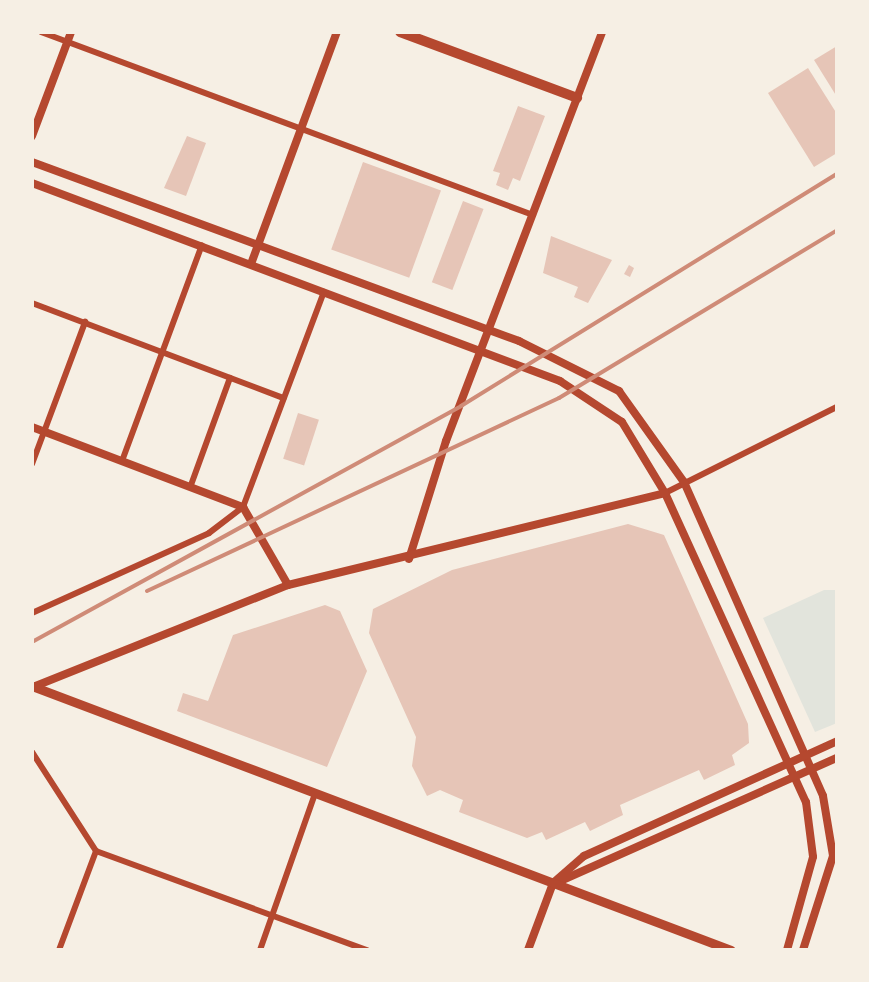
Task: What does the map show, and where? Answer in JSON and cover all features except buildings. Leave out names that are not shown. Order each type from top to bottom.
[{"type":"main road","points":[[400,32],[577,98]]},
{"type":"main road","points":[[32,686],[731,950]]},
{"type":"street","points":[[41,32],[533,215]]},
{"type":"street","points":[[32,136],[71,32]]},
{"type":"street","points":[[251,264],[337,32]]},
{"type":"street","points":[[409,559],[482,351],[602,32]]},
{"type":"street","points":[[32,162],[490,331],[571,363],[619,391],[684,482],[813,768],[835,857],[803,950]]},
{"type":"street","points":[[32,183],[482,351],[599,401],[638,441],[665,493],[794,776],[813,857],[787,950]]},
{"type":"street","points":[[122,461],[202,245]]},
{"type":"street","points":[[32,613],[209,533],[243,507],[324,292]]},
{"type":"street","points":[[32,303],[284,398]]},
{"type":"street","points":[[32,464],[85,322]]},
{"type":"street","points":[[191,485],[230,378]]},
{"type":"street","points":[[32,686],[288,585],[409,559],[665,493],[837,407]]},
{"type":"street","points":[[32,427],[243,507],[288,585]]},
{"type":"street","points":[[528,950],[553,883],[584,856],[787,761],[837,741]]},
{"type":"street","points":[[32,752],[96,851],[367,950]]},
{"type":"street","points":[[553,883],[837,758]]},
{"type":"street","points":[[260,950],[315,794]]},
{"type":"street","points":[[59,950],[96,851]]},
{"type":"shaded area","points":[[824,590],[837,590],[837,723],[815,732],[763,618]]},
{"type":"railway","points":[[32,642],[461,406],[837,174]]},
{"type":"railway","points":[[147,591],[559,398],[837,230]]}]
